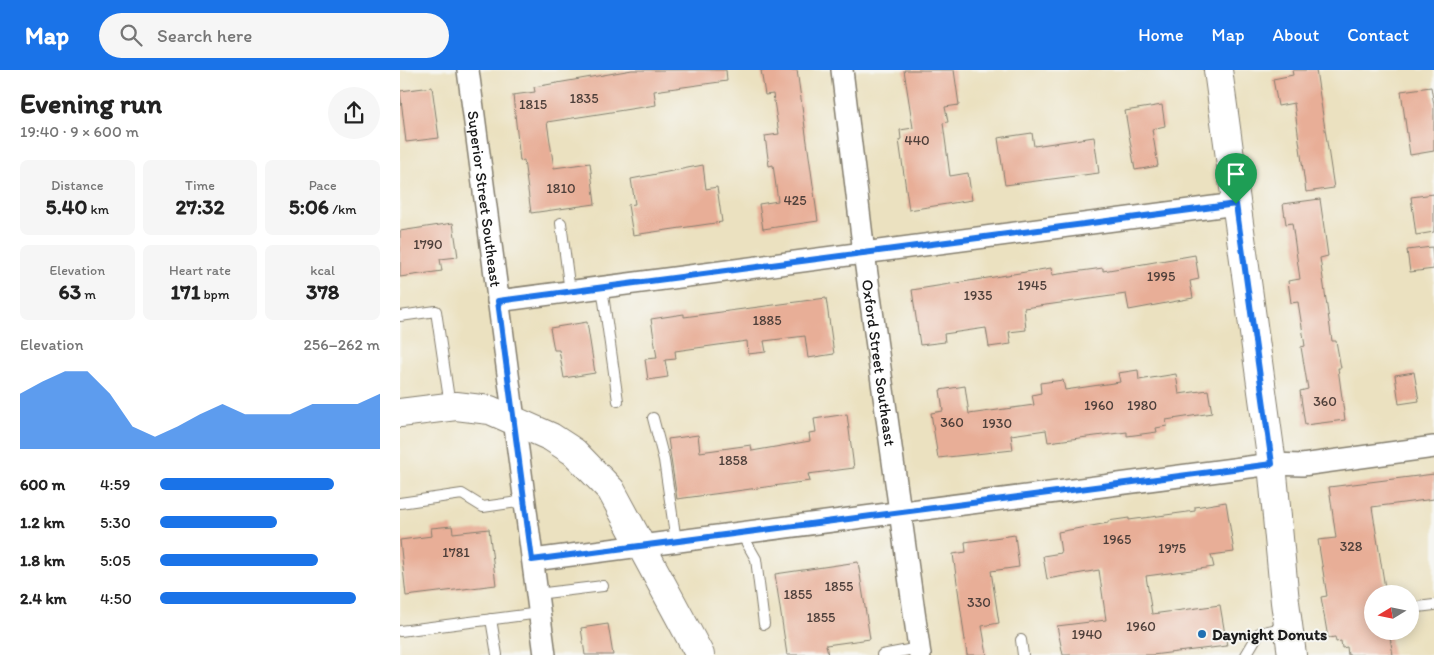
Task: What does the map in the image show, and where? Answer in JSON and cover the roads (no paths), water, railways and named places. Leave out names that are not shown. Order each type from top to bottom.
[{"type":"street","name":"Superior Street Southeast","points":[[468,70],[545,655]]},
{"type":"street","name":"Oxford Street Southeast","points":[[842,70],[864,253],[919,652]]},
{"type":"street","points":[[1218,70],[1272,464],[1292,655]]},
{"type":"street","points":[[498,301],[1236,204]]},
{"type":"street","points":[[400,413],[450,407],[490,410],[551,437],[574,452],[611,490],[643,546],[700,655]]},
{"type":"street","points":[[532,560],[1272,464],[1302,465],[1434,447]]},
{"type":"lane","points":[[561,223],[570,292]]},
{"type":"lane","points":[[602,287],[618,401]]},
{"type":"lane","points":[[400,316],[436,311],[450,407]]},
{"type":"lane","points":[[653,418],[664,460],[676,541]]},
{"type":"lane","points":[[400,503],[462,494],[483,507],[525,501]]},
{"type":"lane","points":[[740,532],[756,559],[764,624]]},
{"type":"lane","points":[[400,631],[491,619],[538,603],[602,586]]},
{"type":"lane","points":[[1419,607],[1434,605]]},
{"type":"lane","points":[[491,619],[496,655]]},
{"type":"lane","points":[[1246,655],[1259,633],[1288,627]]},
{"type":"lane","points":[[1021,640],[1023,655]]},
{"type":"lane","points":[[882,655],[919,652]]},
{"type":"place","name":"Daynight Donuts","points":[[1202,634]]}]
